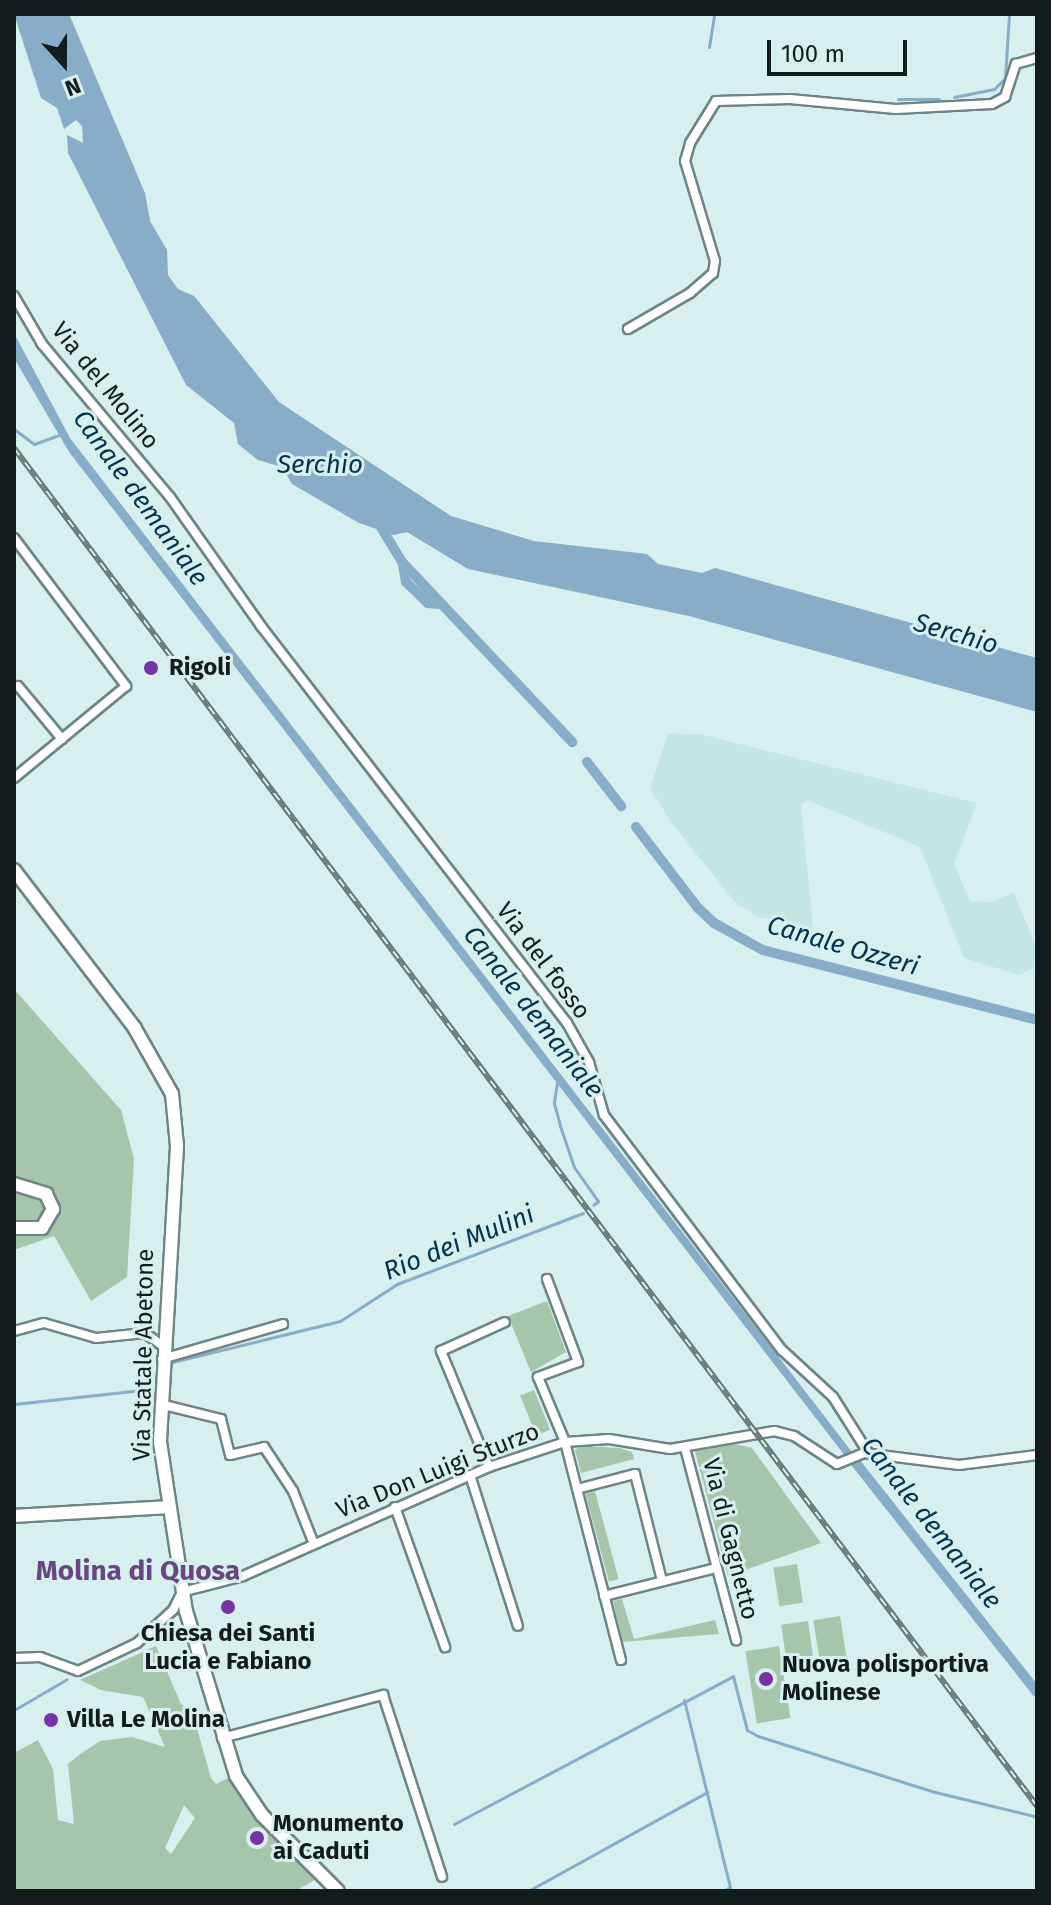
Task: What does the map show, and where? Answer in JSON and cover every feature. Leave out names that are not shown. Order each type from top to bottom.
[{"type":"main road","name":"Via Statale Abetone","points":[[14,870],[134,1027],[172,1094],[177,1146],[160,1404],[169,1507],[182,1592],[222,1738],[256,1808],[338,1891]]},
{"type":"main road","points":[[14,1184],[46,1194],[53,1209],[42,1228],[14,1228]]},
{"type":"main road","points":[[14,1516],[169,1507]]},
{"type":"street","points":[[628,329],[690,293],[713,273],[715,261],[685,161],[690,143],[716,101],[790,99],[896,109],[992,104],[1005,97],[1016,64],[1037,58]]},
{"type":"street","name":"Via del Molino","points":[[14,296],[42,344],[170,497]]},
{"type":"street","name":"Via del fosso","points":[[170,497],[261,626],[567,1023],[589,1062],[604,1115],[782,1350],[833,1397],[869,1454]]},
{"type":"street","points":[[14,538],[126,686],[14,777]]},
{"type":"street","points":[[18,686],[62,739]]},
{"type":"street","points":[[547,1279],[578,1362],[538,1377],[565,1442],[621,1660]]},
{"type":"street","points":[[489,1467],[441,1351],[505,1322]]},
{"type":"street","points":[[14,1331],[44,1323],[96,1338],[145,1333],[162,1353],[283,1324]]},
{"type":"street","points":[[160,1404],[221,1419],[230,1455],[264,1447],[293,1491],[314,1544]]},
{"type":"street","name":"Via Don Luigi Sturzo","points":[[182,1592],[243,1576],[489,1467],[565,1442],[609,1439],[685,1448],[782,1432],[828,1462],[844,1464],[859,1454],[948,1465],[1037,1455]]},
{"type":"street","name":"Via di Gagnetto","points":[[685,1448],[736,1640]]},
{"type":"street","points":[[577,1489],[635,1474],[662,1581]]},
{"type":"street","points":[[470,1475],[518,1626]]},
{"type":"street","points":[[395,1507],[445,1647]]},
{"type":"street","points":[[604,1596],[716,1568]]},
{"type":"street","points":[[14,1658],[40,1657],[78,1671],[146,1636],[182,1592]]},
{"type":"street","points":[[222,1738],[383,1695],[442,1877]]},
{"type":"shaded area","points":[[668,733],[704,735],[977,803],[954,864],[970,901],[990,902],[1014,893],[1037,949],[1033,968],[1019,975],[964,958],[920,847],[807,800],[801,805],[813,928],[758,917],[735,902],[671,822],[650,788]]},
{"type":"green space","points":[[14,989],[121,1110],[134,1159],[127,1277],[91,1301],[54,1236],[14,1250]]},
{"type":"green space","points":[[547,1301],[566,1352],[531,1372],[508,1316]]},
{"type":"green space","points":[[534,1390],[550,1430],[536,1435],[520,1396]]},
{"type":"green space","points":[[734,1444],[752,1448],[821,1543],[728,1576],[695,1451]]},
{"type":"green space","points":[[581,1446],[620,1448],[632,1452],[634,1459],[581,1473],[575,1450]]},
{"type":"green space","points":[[595,1491],[619,1579],[609,1581],[585,1494]]},
{"type":"green space","points":[[797,1564],[803,1603],[779,1606],[773,1568]]},
{"type":"green space","points":[[622,1599],[634,1639],[715,1620],[719,1634],[623,1642],[613,1601]]},
{"type":"green space","points":[[840,1616],[848,1668],[822,1673],[813,1620]]},
{"type":"green space","points":[[808,1621],[815,1672],[788,1675],[781,1625]]},
{"type":"green space","points":[[156,1646],[181,1704],[192,1711],[211,1778],[216,1784],[228,1778],[251,1814],[316,1879],[296,1891],[14,1891],[14,1753],[38,1740],[53,1769],[58,1820],[74,1824],[68,1764],[100,1741],[132,1737],[165,1747],[143,1697],[101,1690],[80,1680]],"holes":[[[184,1805],[195,1818],[171,1854],[165,1848]]]},
{"type":"green space","name":"Nuova polisportiva Molinese","points":[[779,1646],[790,1718],[757,1723],[745,1651]]},
{"type":"water","name":"Serchio","points":[[14,14],[69,14],[145,193],[150,221],[167,250],[168,275],[178,289],[194,296],[279,402],[451,516],[534,541],[647,554],[658,564],[702,573],[715,568],[1037,658],[1037,712],[689,616],[468,569],[407,532],[394,535],[359,523],[292,484],[282,467],[258,460],[238,444],[234,423],[186,385],[68,153],[67,135],[83,143],[82,126],[76,120],[64,129],[57,108],[41,98]]},
{"type":"water","points":[[14,333],[70,438],[862,1465],[856,1470],[69,452],[14,358]]},
{"type":"waterway","points":[[709,47],[714,14]]},
{"type":"waterway","points":[[954,97],[994,89],[1005,78],[1009,14]]},
{"type":"waterway","points":[[898,99],[939,99]]},
{"type":"waterway","points":[[14,429],[34,444],[61,434]]},
{"type":"waterway","name":"Canale Ozzeri","points":[[376,519],[402,562],[572,742]]},
{"type":"waterway","points":[[403,565],[406,582],[428,603],[439,604]]},
{"type":"waterway","name":"Canale Ozzeri","points":[[587,762],[621,806]]},
{"type":"waterway","name":"Canale Ozzeri","points":[[636,827],[698,908],[714,923],[763,950],[1037,1020]]},
{"type":"waterway","name":"Rio dei Mulini","points":[[557,1083],[554,1103],[560,1126],[574,1167],[598,1201],[593,1205]]},
{"type":"waterway","name":"Rio dei Mulini","points":[[168,1363],[340,1321],[397,1284],[583,1213]]},
{"type":"waterway","points":[[14,1404],[151,1389]]},
{"type":"waterway","name":"Canale demaniale","points":[[852,1458],[1037,1692]]},
{"type":"waterway","points":[[454,1824],[733,1676],[747,1730],[758,1736],[931,1791],[1034,1816]]},
{"type":"waterway","name":"Rio dei Mulini","points":[[14,1710],[67,1679]]},
{"type":"waterway","points":[[684,1700],[730,1887],[723,1891]]},
{"type":"waterway","points":[[528,1891],[707,1792]]},
{"type":"railway","points":[[14,448],[1037,1806]]},
{"type":"place","name":"Rigoli","points":[[151,668]]},
{"type":"place","name":"Chiesa dei Santi Lucia e Fabiano","points":[[228,1607]]},
{"type":"place","name":"Nuova polisportiva Molinese","points":[[766,1679]]},
{"type":"place","name":"Villa Le Molina","points":[[51,1720]]},
{"type":"place","name":"Monumento ai Caduti","points":[[257,1838]]},
{"type":"district","name":"Molina di Quosa","points":[[138,1571]]}]
